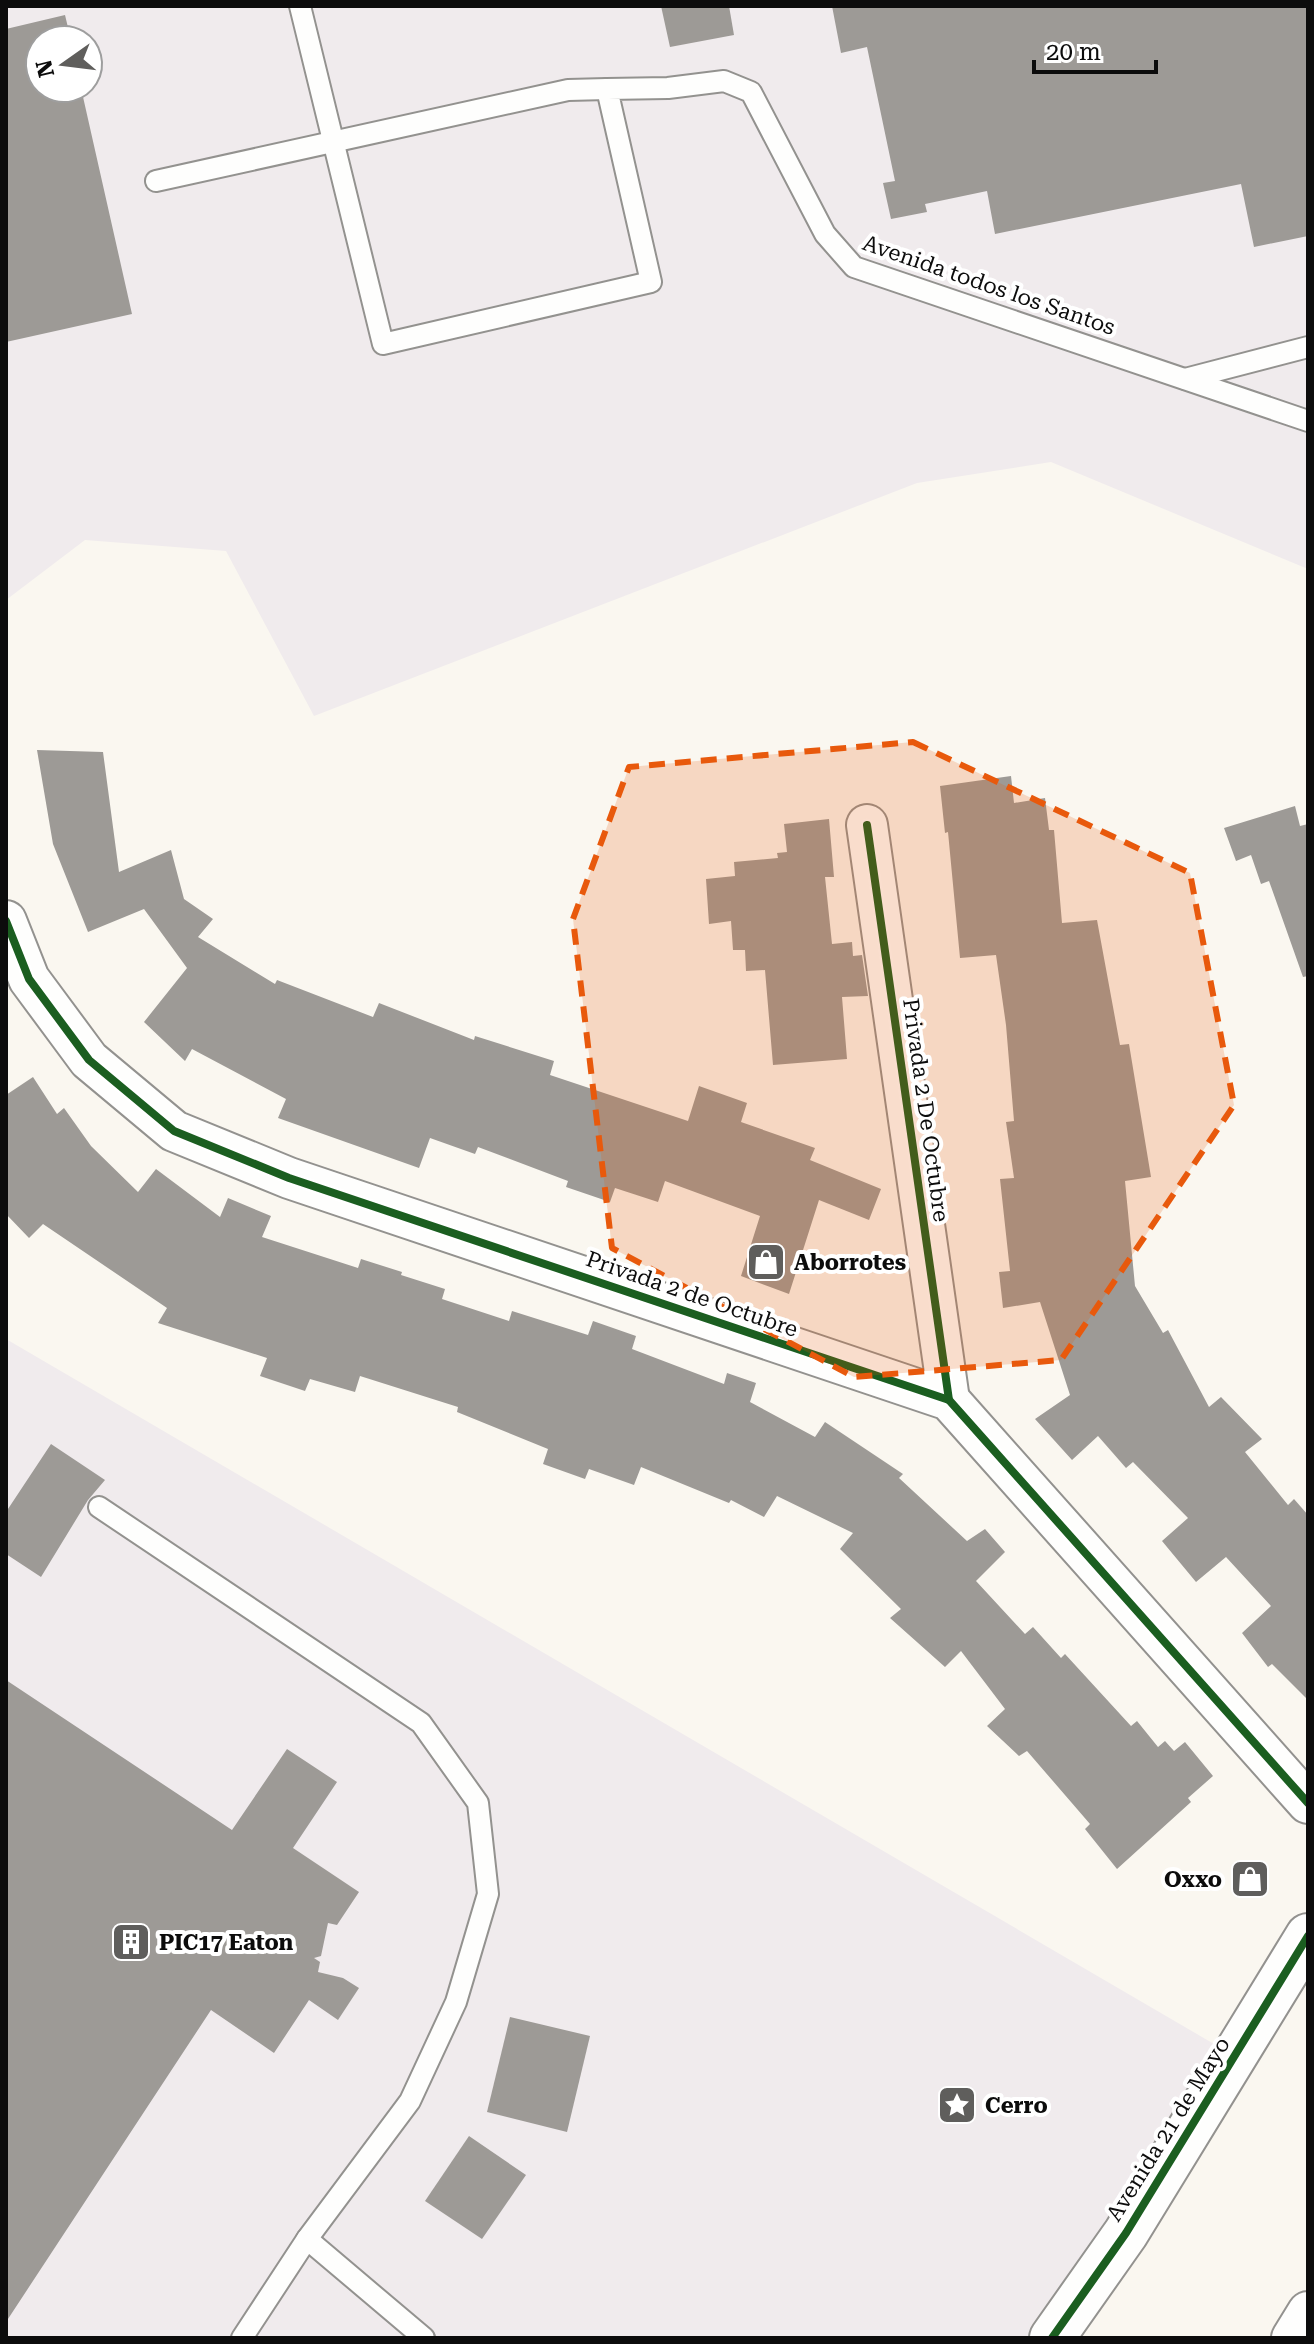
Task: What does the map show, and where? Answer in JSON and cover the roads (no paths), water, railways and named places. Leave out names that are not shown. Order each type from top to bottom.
[{"type":"street","name":"Privada 2 De Octubre","points":[[867,825],[949,1400]]},
{"type":"street","name":"Privada 2 de Octubre","points":[[6,921],[29,979],[89,1060],[174,1131],[289,1178],[949,1400],[1308,1803]]},
{"type":"street","name":"Avenida 21 de Mayo","points":[[1052,2338],[1126,2233],[1308,1936]]},
{"type":"street","points":[[1292,2338],[1308,2312]]},
{"type":"lane","points":[[300,6],[383,344],[651,282],[607,89]]},
{"type":"lane","name":"Avenida todos los Santos","points":[[156,181],[568,90],[668,88],[724,81],[751,92],[825,234],[854,267],[1308,421]]},
{"type":"lane","points":[[1185,379],[1308,347]]},
{"type":"lane","points":[[99,1507],[421,1723],[478,1803],[488,1894],[456,2002],[410,2101],[307,2239],[242,2338]]},
{"type":"lane","points":[[307,2239],[424,2338]]},
{"type":"place","name":"Aborrotes","points":[[766,1262]]},
{"type":"place","name":"Oxxo","points":[[1250,1879]]},
{"type":"place","name":"PIC17 Eaton","points":[[131,1942]]},
{"type":"place","name":"Cerro","points":[[957,2105]]}]
